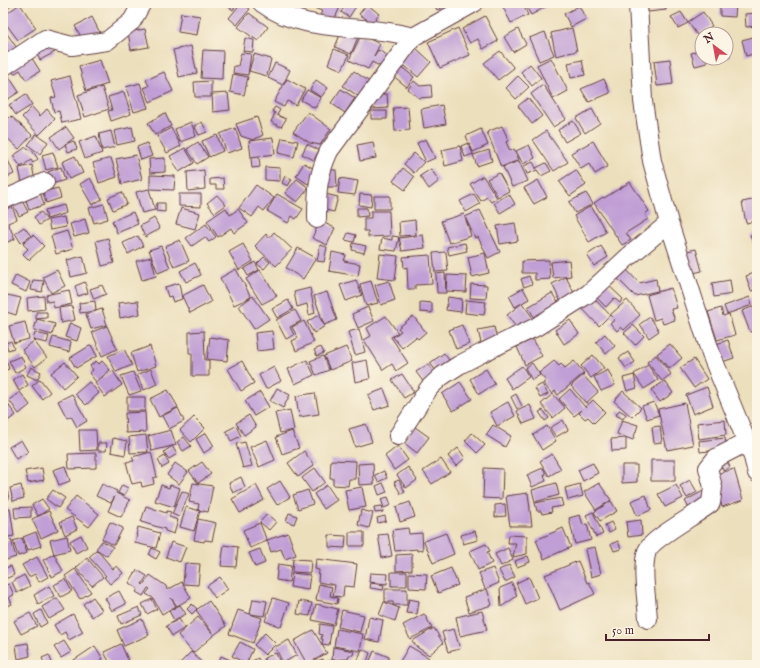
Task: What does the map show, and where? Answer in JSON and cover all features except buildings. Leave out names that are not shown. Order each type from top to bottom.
[{"type":"street","points":[[3,67],[45,39],[72,46],[107,41],[132,21],[142,3]]},
{"type":"street","points":[[262,3],[271,10],[295,20],[396,32],[413,37]]},
{"type":"street","points":[[317,219],[317,185],[322,167],[329,151],[413,37],[474,3]]},
{"type":"street","points":[[638,3],[643,100],[652,161],[669,223],[711,354],[753,457],[716,458],[708,468],[713,487],[711,503],[702,511],[662,535],[648,549],[644,564],[648,619]]},
{"type":"street","points":[[3,200],[45,182]]},
{"type":"street","points":[[398,436],[428,388],[442,376],[477,355],[536,327],[588,294],[627,258],[669,223]]}]
